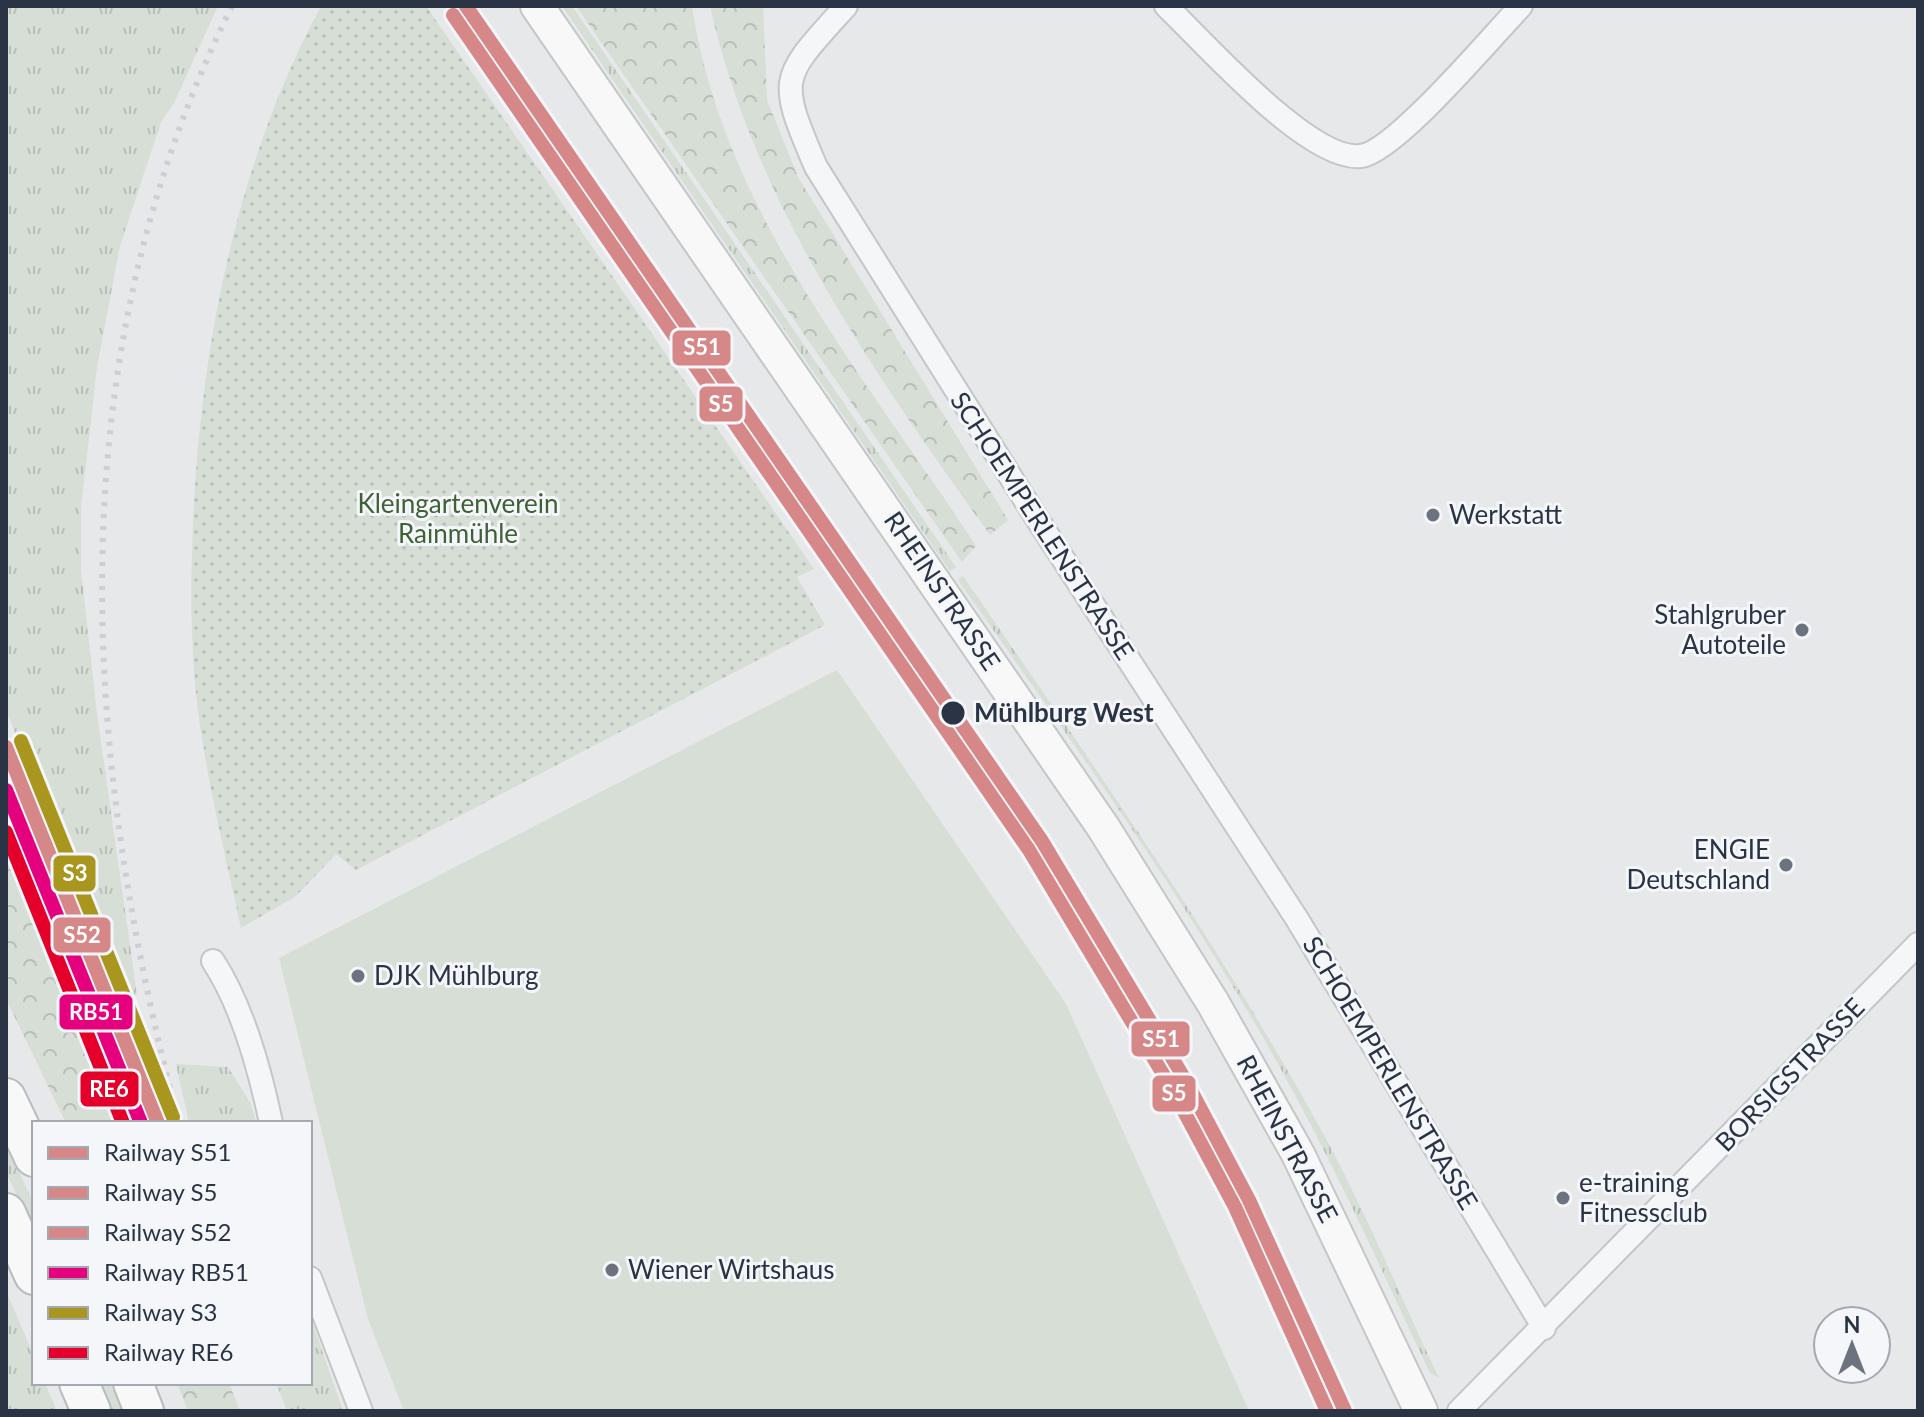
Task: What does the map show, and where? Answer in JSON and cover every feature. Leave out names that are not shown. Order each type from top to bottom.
[{"type":"highway","points":[[6,1098],[32,1153]]},
{"type":"highway","points":[[6,1213],[32,1271]]},
{"type":"highway","points":[[80,1385],[91,1411]]},
{"type":"highway","points":[[134,1385],[144,1411]]},
{"type":"main road","name":"RHEINSTRASSE","points":[[537,6],[1103,827],[1179,949],[1298,1154],[1421,1411]]},
{"type":"street","name":"SCHOEMPERLENSTRASSE","points":[[846,6],[804,52],[791,80],[791,109],[816,167],[1026,501],[1297,919],[1544,1328]]},
{"type":"street","points":[[1166,6],[1296,131],[1327,151],[1362,157],[1393,140],[1521,6]]},
{"type":"street","name":"BORSIGSTRASSE","points":[[1459,1411],[1544,1328],[1918,944]]},
{"type":"street","points":[[213,961],[227,982],[265,1093],[271,1121]]},
{"type":"street","points":[[312,1283],[361,1411]]},
{"type":"green space","points":[[6,6],[218,6],[174,103],[161,122],[120,246],[97,367],[81,508],[81,570],[97,714],[137,995],[132,995],[109,938],[76,885],[6,710]]},
{"type":"green space","name":"Kleingartenverein Rainmühle","points":[[321,6],[426,6],[814,569],[797,577],[825,625],[356,870],[336,854],[296,896],[241,928],[207,767],[195,684],[192,563],[199,438],[217,310],[247,185],[292,64]]},
{"type":"green space","points":[[562,6],[572,6],[956,567],[950,571]]},
{"type":"green space","points":[[576,6],[692,6],[709,81],[734,154],[766,223],[846,355],[976,546],[962,562]]},
{"type":"green space","points":[[710,6],[763,6],[767,100],[798,177],[1008,520],[990,535],[862,348],[787,217],[756,149],[730,79]]},
{"type":"green space","points":[[963,576],[1148,846],[1236,984],[1319,1126],[1351,1188],[1439,1378],[1430,1373],[1330,1163],[1235,990],[1146,850],[958,580]]},
{"type":"green space","points":[[837,670],[1066,1004],[1249,1411],[404,1411],[368,1319],[279,958]]},
{"type":"green space","points":[[6,838],[122,1121],[65,1121],[6,999]]},
{"type":"green space","points":[[176,1064],[228,1067],[251,1104],[255,1121],[189,1121]]},
{"type":"green space","points":[[6,1144],[32,1200],[32,1228],[6,1172]]},
{"type":"green space","points":[[6,1291],[32,1351],[32,1385],[46,1385],[57,1411],[6,1411]]},
{"type":"green space","points":[[312,1322],[343,1411],[287,1411],[277,1385],[312,1385]]},
{"type":"green space","points":[[100,1385],[111,1385],[122,1411],[110,1411]]},
{"type":"green space","points":[[178,1385],[230,1385],[240,1411],[188,1411]]},
{"type":"railway","points":[[179,1121],[146,982],[121,841],[106,699],[102,557],[112,417],[136,277],[175,140],[232,6]]},
{"type":"rail line","name":"S51","points":[[466,6],[1042,841],[1186,1081],[1249,1200],[1345,1411]]},
{"type":"rail line","name":"S5","points":[[453,15],[1029,850],[1172,1089],[1235,1207],[1327,1411]]},
{"type":"rail line","name":"S3","points":[[21,741],[173,1117]]},
{"type":"rail line","name":"S52","points":[[6,747],[157,1121]]},
{"type":"rail line","name":"RB51","points":[[6,790],[140,1121]]},
{"type":"rail line","name":"RE6","points":[[6,832],[122,1121]]},
{"type":"place","name":"Werkstatt","points":[[1433,515]]},
{"type":"place","name":"Stahlgruber Autoteile","points":[[1802,630]]},
{"type":"place","name":"Mühlburg West","points":[[953,713]]},
{"type":"place","name":"ENGIE Deutschland","points":[[1786,865]]},
{"type":"place","name":"DJK Mühlburg","points":[[358,976]]},
{"type":"place","name":"e-training Fitnessclub","points":[[1563,1198]]},
{"type":"place","name":"Wiener Wirtshaus","points":[[612,1270]]}]
